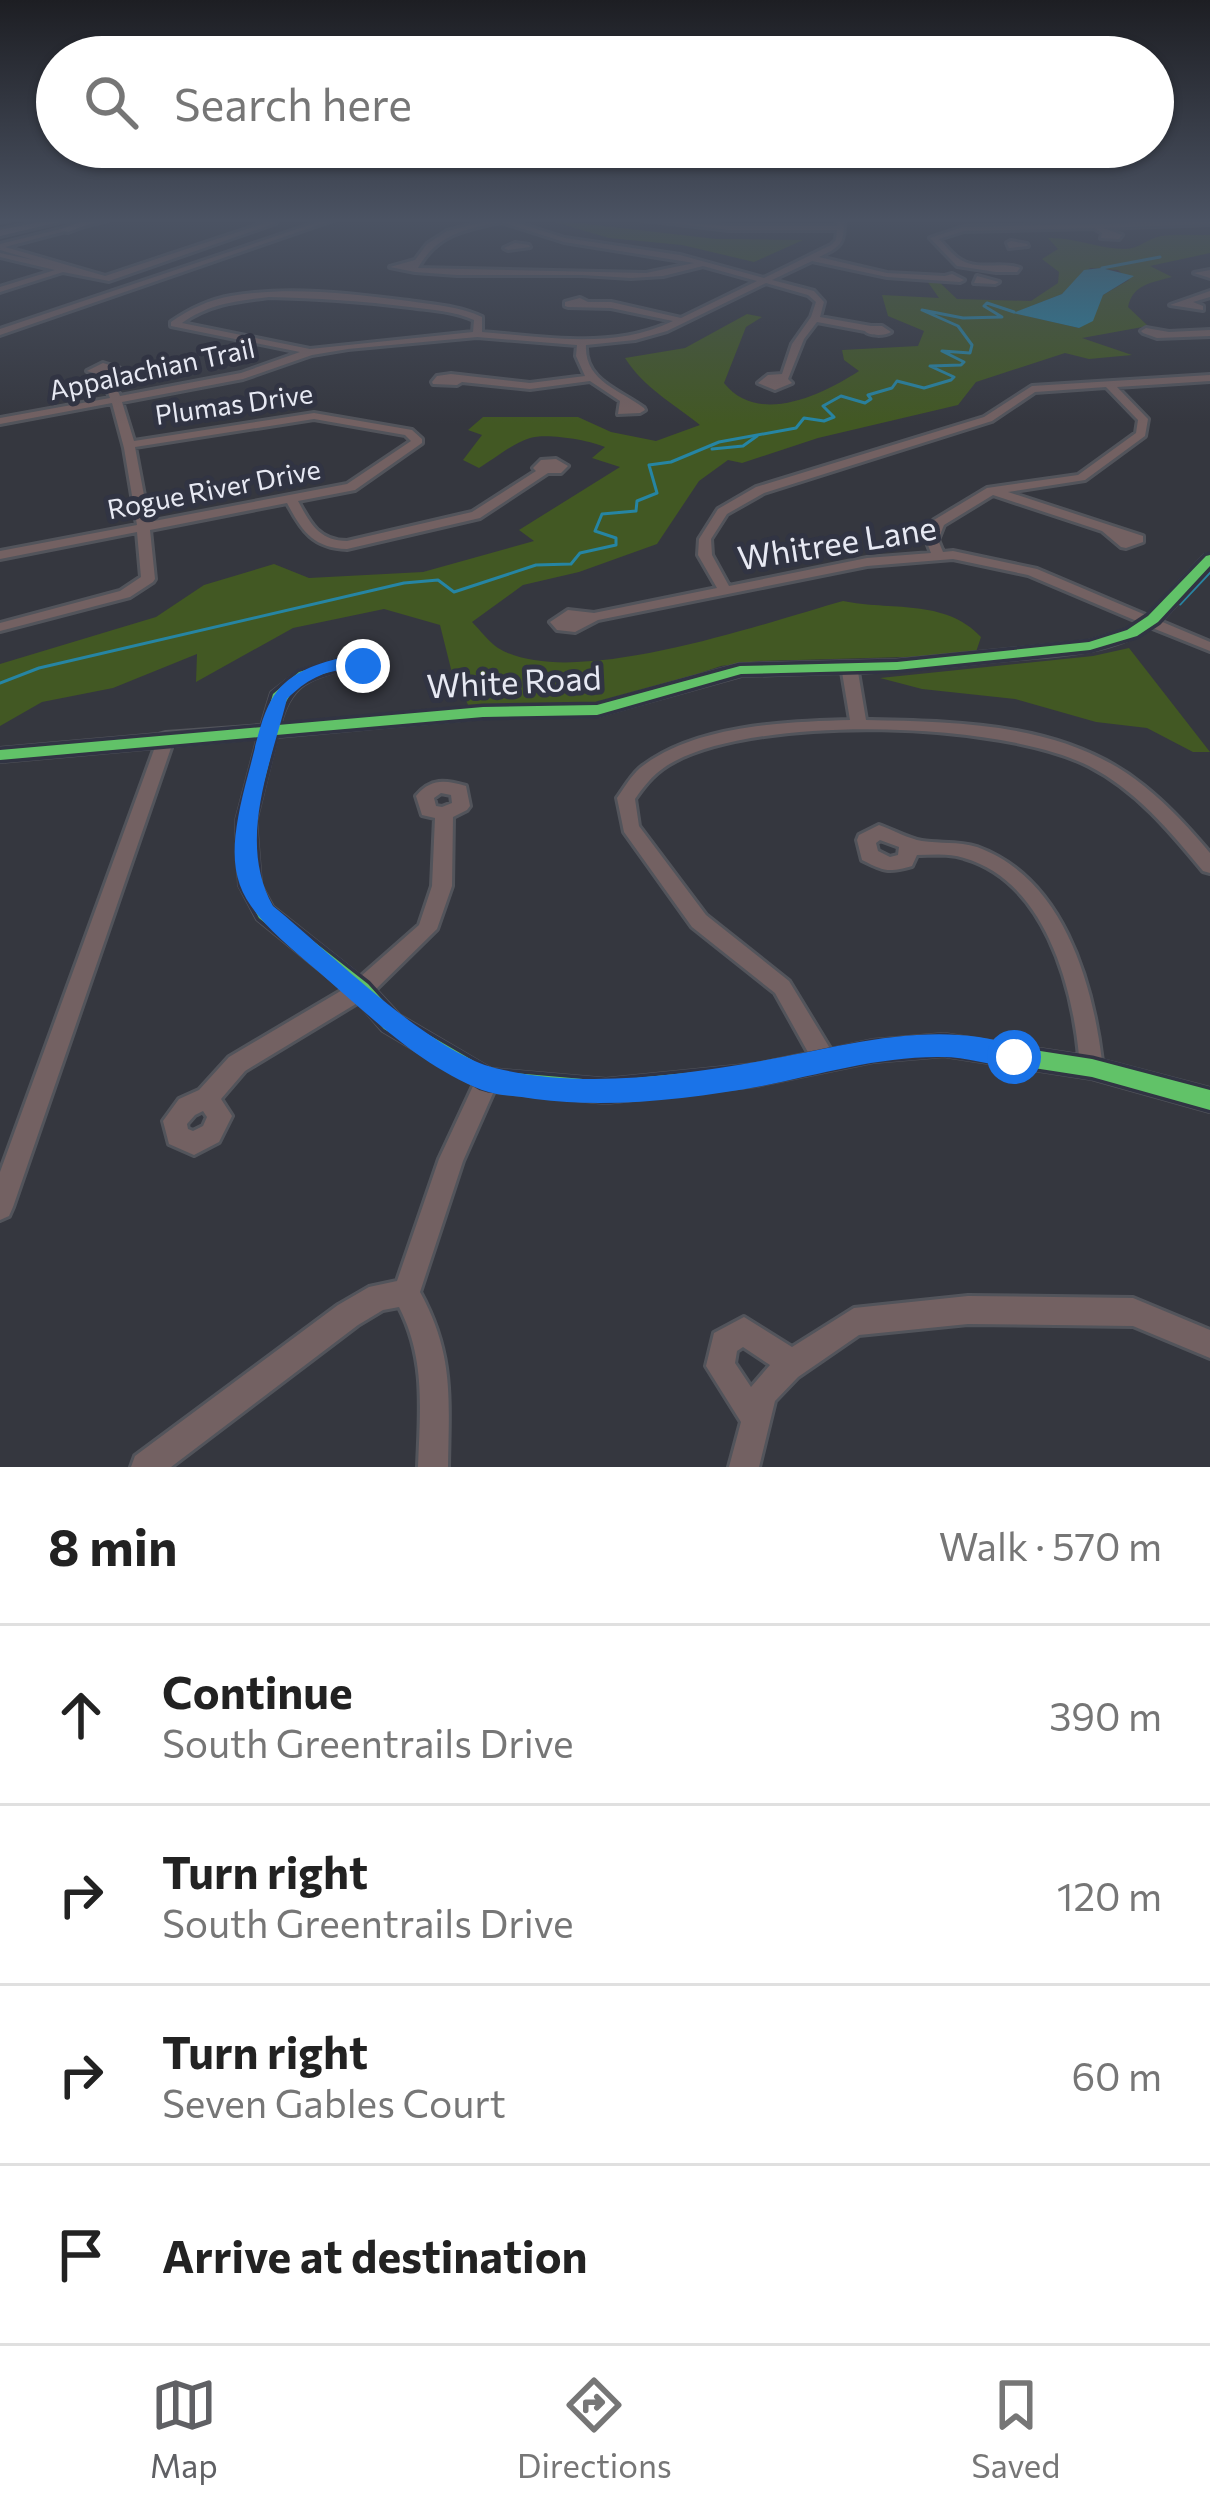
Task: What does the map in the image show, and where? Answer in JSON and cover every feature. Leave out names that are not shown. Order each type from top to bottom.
[{"type":"street","points":[[0,332],[131,287]]},
{"type":"street","name":"Appalachian Trail","points":[[0,421],[242,376],[310,352],[477,334],[582,343],[645,335],[747,287]]},
{"type":"street","points":[[783,379],[792,367],[799,338],[821,308],[811,293],[792,287]]},
{"type":"street","points":[[160,322],[255,296],[300,292],[462,311],[479,319],[477,334]]},
{"type":"street","points":[[1186,302],[1210,293]]},
{"type":"street","points":[[587,305],[611,305],[681,320]]},
{"type":"street","points":[[815,319],[871,329]]},
{"type":"street","points":[[177,321],[310,352]]},
{"type":"street","points":[[1165,333],[1210,333]]},
{"type":"street","points":[[582,343],[580,359],[592,378],[624,403]]},
{"type":"street","points":[[0,627],[148,579],[127,445],[117,399],[105,373]]},
{"type":"street","points":[[458,380],[530,386],[592,378]]},
{"type":"street","points":[[725,591],[705,556],[705,538],[722,512],[746,497],[988,419],[1032,389],[1210,378]]},
{"type":"street","points":[[938,555],[932,540],[938,523],[991,490],[1081,478],[1141,434],[1142,419],[1107,383]]},
{"type":"street","name":"Plumas Drive","points":[[127,445],[314,416],[417,436]]},
{"type":"street","name":"Rogue River Drive","points":[[0,555],[292,501],[362,482],[411,449],[417,436]]},
{"type":"street","points":[[292,501],[313,539],[330,546],[347,545],[476,515],[544,471]]},
{"type":"street","points":[[991,490],[1108,532]]},
{"type":"street","name":"Whitree Lane","points":[[593,617],[867,562],[938,555],[1006,563],[1153,619],[1210,647]]},
{"type":"street","name":"White Road","points":[[0,755],[483,712],[598,710],[630,704],[716,673],[777,666],[953,662],[1090,646],[1132,633],[1153,619],[1210,559]]},
{"type":"street","points":[[344,663],[304,675],[285,689],[275,705],[246,821],[250,885],[265,913],[361,990],[392,1023],[488,1080],[606,1091],[756,1075],[825,1060],[944,1045],[1092,1068],[1210,1100]]},
{"type":"street","points":[[849,666],[859,725]]},
{"type":"street","points":[[825,1060],[782,987],[699,921],[630,827],[626,798],[642,772],[740,733],[770,727],[992,729],[1082,756],[1142,791],[1188,836],[1210,866]]},
{"type":"street","points":[[0,1207],[166,738]]},
{"type":"street","points":[[207,1098],[237,1064],[361,990],[409,950],[437,910],[444,814]]},
{"type":"street","points":[[910,848],[976,854],[1022,884],[1072,970],[1086,1008],[1092,1068]]},
{"type":"street","points":[[406,1293],[439,1208],[451,1159],[488,1080]]},
{"type":"street","points":[[146,1467],[348,1315],[379,1297],[406,1293]]},
{"type":"street","points":[[406,1293],[429,1331],[434,1353],[433,1467]]},
{"type":"street","points":[[744,1467],[759,1406],[792,1364],[854,1322],[968,1310],[1133,1312],[1210,1344]]},
{"type":"street","points":[[759,1406],[720,1366],[724,1343],[745,1331],[792,1364]]},
{"type":"green space","points":[[932,287],[945,287],[957,299],[1031,301],[1051,287],[1069,287],[1014,313],[1079,328],[1090,320],[1103,295],[1116,287],[1142,287],[1128,307],[1148,326],[1082,338],[1132,355],[1089,359],[1065,353],[976,382],[958,405],[818,438],[742,463],[728,460],[699,481],[657,544],[579,572],[523,585],[472,622],[498,648],[530,660],[571,662],[668,649],[843,601],[951,616],[981,637],[975,655],[759,661],[721,666],[605,705],[470,709],[451,669],[440,625],[384,609],[293,628],[196,682],[197,654],[113,688],[42,702],[0,726],[0,664],[156,617],[204,585],[274,564],[309,578],[423,572],[534,541],[519,530],[620,467],[592,458],[605,447],[546,436],[524,440],[479,468],[463,460],[482,435],[468,430],[483,417],[578,417],[611,432],[656,441],[700,425],[650,386],[625,358],[685,348],[747,314],[762,317],[746,327],[724,383],[754,403],[790,402],[859,371],[844,360],[842,350],[918,346],[924,331],[888,316],[882,295],[939,298]]},
{"type":"green space","points":[[1129,648],[1210,752],[1193,752],[1147,728],[1096,722],[1015,699],[922,689],[880,678],[1093,656]]},
{"type":"water","points":[[1068,287],[1115,287],[1103,295],[1093,321],[1079,328],[1013,313]]},
{"type":"waterway","points":[[0,683],[39,668],[404,583],[438,580],[454,592],[536,565],[571,564],[580,553],[616,545],[616,538],[595,531],[602,514],[636,511],[637,501],[657,493],[649,465],[671,462],[719,442],[796,428],[804,418],[824,421],[834,417],[823,406],[841,396],[865,403],[871,399],[868,395],[892,388],[897,381],[924,388],[951,380],[954,377],[930,366],[961,365],[964,362],[942,351],[970,353],[972,345],[958,326],[922,310],[963,318],[1002,317],[984,306],[987,303],[1014,312]]},
{"type":"waterway","points":[[712,449],[743,446],[757,436]]},
{"type":"waterway","points":[[1180,604],[1210,572]]},
{"type":"cycle path","points":[[0,755],[483,712],[597,710],[740,670],[897,666],[1090,646],[1132,633],[1153,619],[1210,559]]},
{"type":"cycle path","points":[[344,663],[304,675],[278,697],[246,821],[250,885],[265,913],[361,990],[391,1023],[488,1080],[606,1091],[756,1075],[873,1051],[944,1045],[1092,1068],[1210,1100]]},
{"type":"route","points":[[363,666],[351,668],[344,663],[318,669],[278,697],[246,821],[245,858],[250,885],[265,913],[361,990],[392,1023],[423,1044],[488,1080],[606,1091],[756,1075],[873,1051],[944,1045],[1014,1057]]}]
